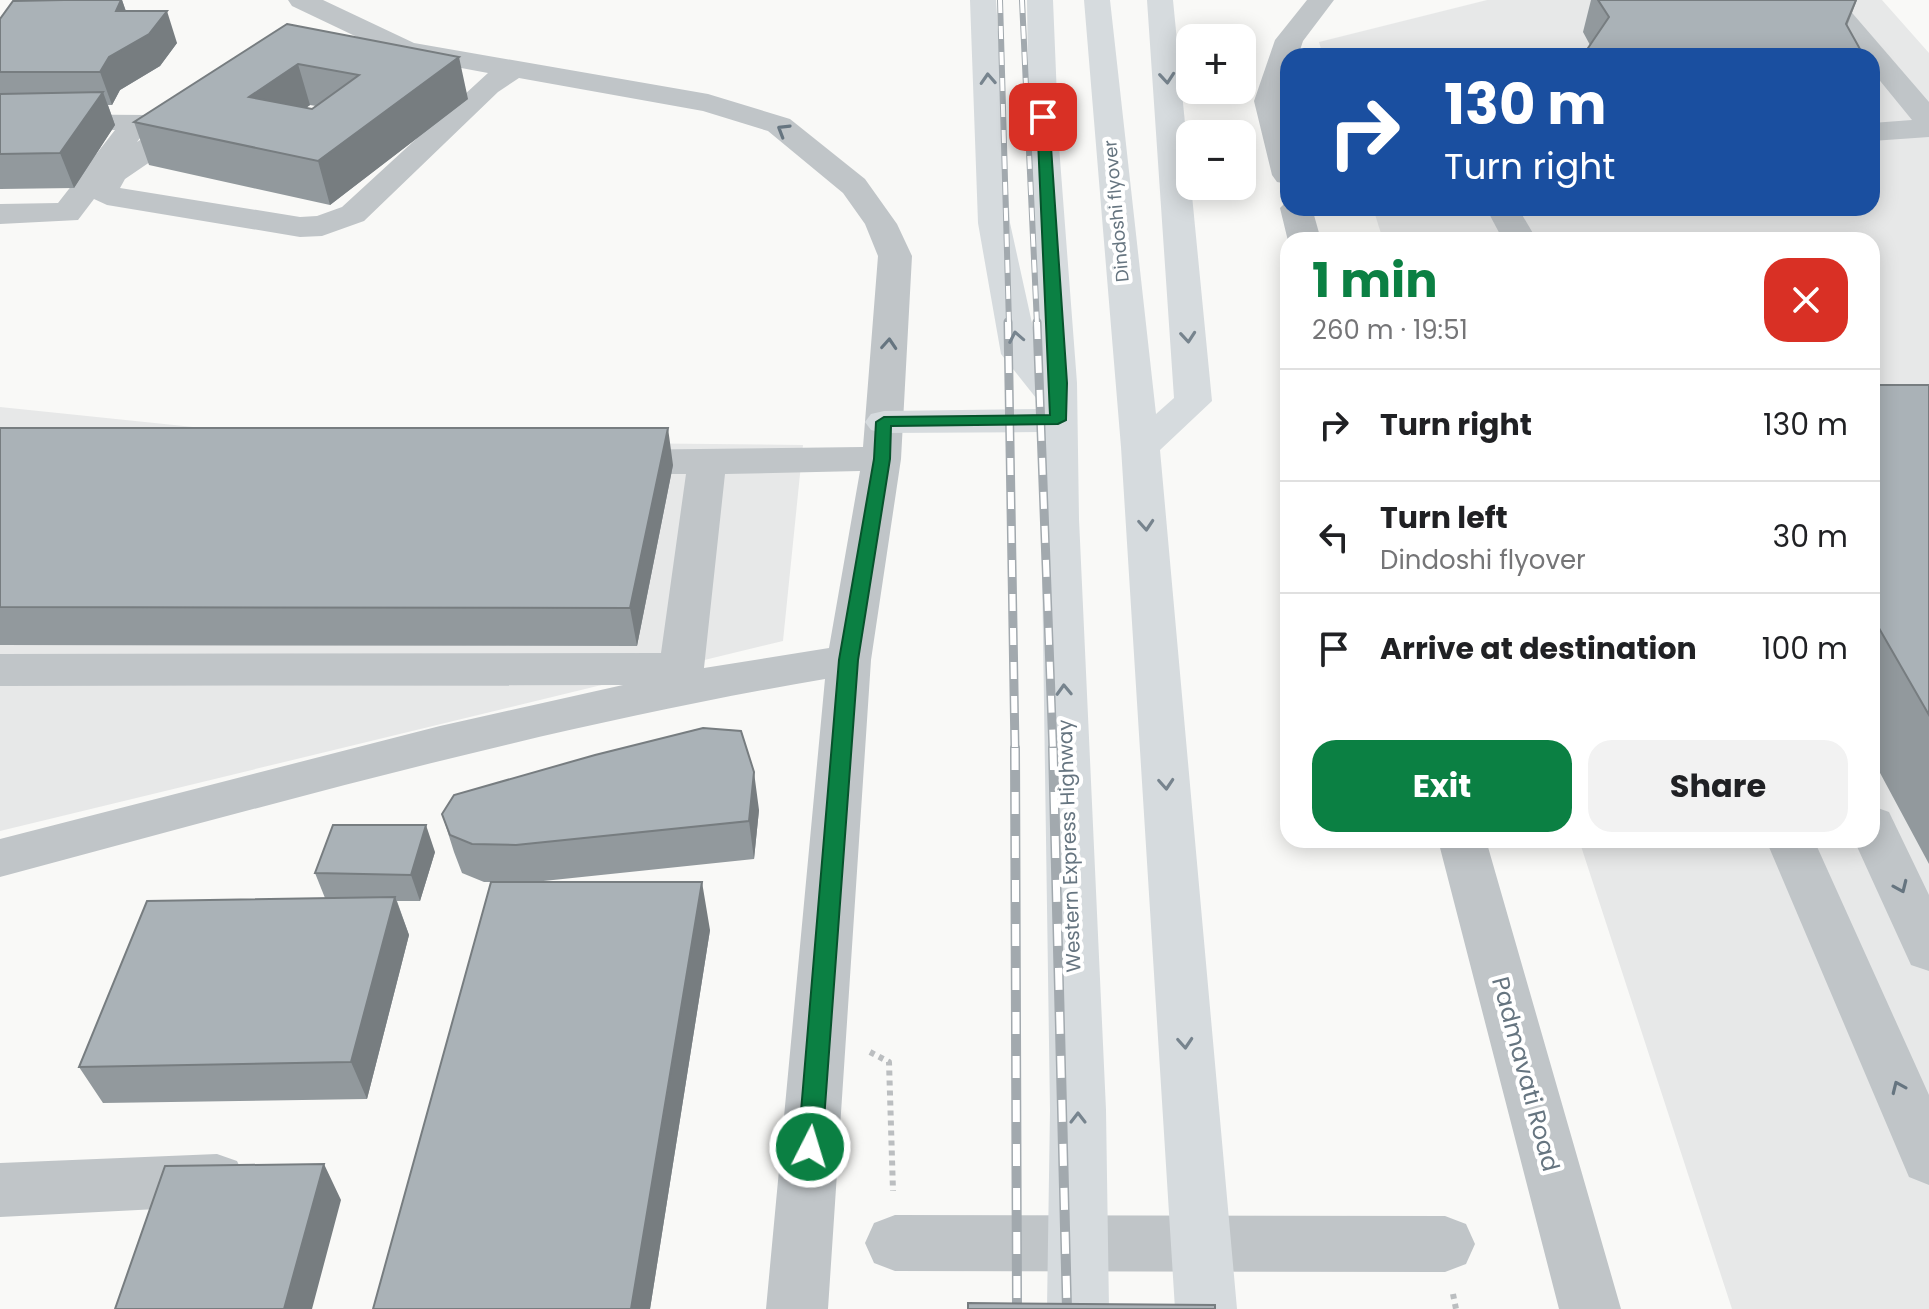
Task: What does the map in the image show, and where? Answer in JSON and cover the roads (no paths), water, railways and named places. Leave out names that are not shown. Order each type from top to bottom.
[{"type":"highway","points":[[983,0],[994,223],[1019,354],[1058,401]]},
{"type":"highway","points":[[1040,0],[1044,146],[1058,401]]},
{"type":"highway","name":"Dindoshi flyover","points":[[1097,0],[1137,435]]},
{"type":"highway","points":[[1160,0],[1193,401],[1137,435],[1206,1309]]},
{"type":"highway","points":[[883,440],[1058,401]]},
{"type":"highway","name":"Western Express Highway","points":[[1058,401],[1078,1110],[1078,1309]]},
{"type":"street","points":[[301,0],[407,50],[708,103],[779,125],[854,186],[881,224],[895,256],[883,440],[849,660],[797,1309]]},
{"type":"street","points":[[1286,48],[1289,40],[1321,0]]},
{"type":"street","points":[[1827,0],[1867,48]]},
{"type":"street","points":[[311,42],[345,21]]},
{"type":"street","points":[[393,70],[422,53]]},
{"type":"street","points":[[1880,63],[1929,121]]},
{"type":"street","points":[[1280,67],[1269,101],[1280,144]]},
{"type":"street","points":[[212,107],[112,173],[103,189],[107,195],[300,227],[341,221],[353,214],[488,86],[512,70]]},
{"type":"street","points":[[0,123],[138,121],[67,213],[0,214]]},
{"type":"street","points":[[1880,131],[1929,128]]},
{"type":"street","points":[[582,462],[707,462],[883,440]]},
{"type":"street","points":[[680,678],[707,462]]},
{"type":"street","points":[[0,670],[680,678],[849,660]]},
{"type":"street","points":[[0,858],[680,678]]},
{"type":"street","points":[[1880,834],[1929,841]]},
{"type":"street","points":[[1880,842],[1929,950]]},
{"type":"street","name":"Padmavati Road","points":[[1464,848],[1590,1309]]},
{"type":"street","points":[[1793,848],[1929,1159]]},
{"type":"street","points":[[0,1190],[264,1178]]},
{"type":"street","points":[[895,1243],[1445,1244]]},
{"type":"railway","points":[[1000,0],[1009,324]]},
{"type":"railway","points":[[1022,0],[1037,324]]},
{"type":"railway","points":[[1008,322],[1015,750]]},
{"type":"railway","points":[[1037,322],[1053,750]]},
{"type":"railway","points":[[1015,748],[1017,1309]]},
{"type":"railway","points":[[1053,748],[1067,1309]]}]
